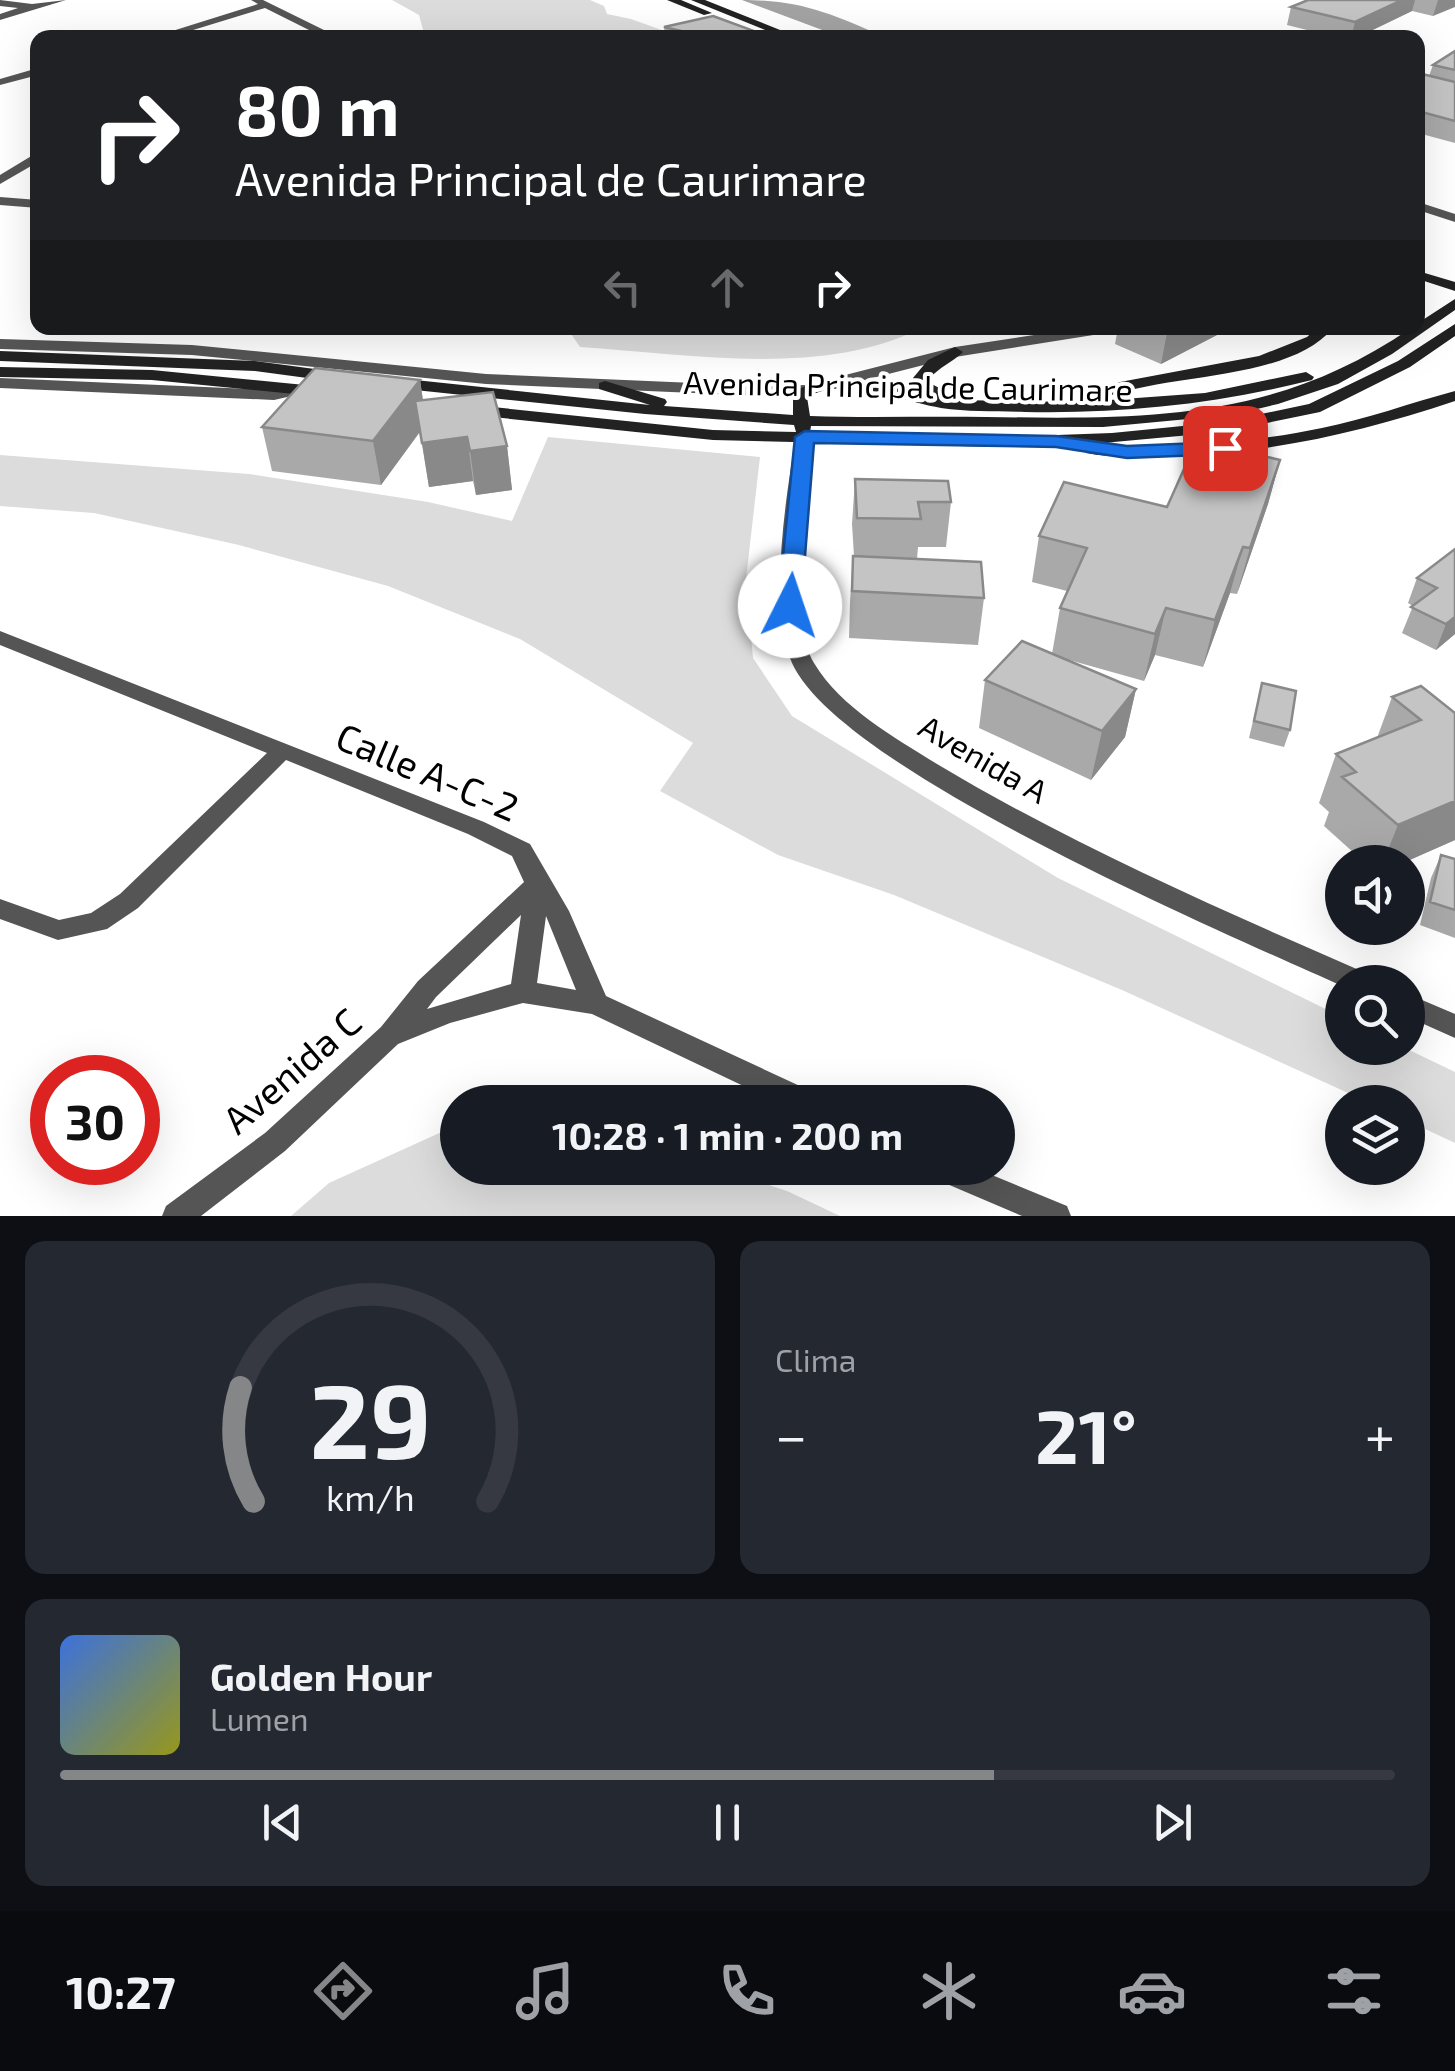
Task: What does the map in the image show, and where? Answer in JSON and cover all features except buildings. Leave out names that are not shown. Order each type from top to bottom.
[{"type":"main road","points":[[672,0],[749,30]]},
{"type":"main road","points":[[696,0],[773,30]]},
{"type":"main road","points":[[1425,277],[1455,288]]},
{"type":"main road","points":[[1425,289],[1455,300]]},
{"type":"main road","name":"Avenida Principal de Caurimare","points":[[1425,324],[1455,300]]},
{"type":"main road","name":"Avenida Principal de Caurimare","points":[[0,356],[254,366],[719,416],[802,429],[1056,442],[1188,432],[1286,416],[1351,393],[1404,364],[1455,328]]},
{"type":"main road","points":[[1070,407],[1119,387],[1267,358],[1319,335]]},
{"type":"main road","name":"Avenida Principal de Caurimare","points":[[390,401],[713,435],[1098,422],[1174,417],[1280,399],[1328,382],[1408,335]]},
{"type":"main road","points":[[192,350],[254,366]]},
{"type":"main road","points":[[955,352],[925,371],[923,386],[940,396],[977,406]]},
{"type":"main road","points":[[460,391],[476,400],[782,431],[802,429],[797,400],[806,390],[866,385],[926,401],[977,406],[1127,408],[1192,401],[1282,384],[1342,364],[1364,363]]},
{"type":"main road","points":[[0,372],[152,375],[338,394]]},
{"type":"main road","points":[[605,386],[719,416]]},
{"type":"main road","points":[[1056,442],[1127,452],[1258,445],[1349,429],[1455,396]]},
{"type":"street","points":[[0,17],[61,0]]},
{"type":"street","points":[[179,30],[261,2],[316,30]]},
{"type":"street","points":[[0,4],[32,7]]},
{"type":"street","points":[[0,82],[30,73]]},
{"type":"street","points":[[0,180],[30,161]]},
{"type":"street","points":[[0,200],[30,203]]},
{"type":"street","points":[[1425,208],[1455,218]]},
{"type":"street","name":"Avenida Principal de Caurimare","points":[[0,344],[192,350],[486,379],[605,386],[806,390],[955,352],[1062,335]]},
{"type":"street","points":[[0,382],[274,395],[303,389]]},
{"type":"street","name":"Avenida A","points":[[802,429],[790,606],[804,665],[828,698],[867,732],[1094,859],[1325,966]]},
{"type":"street","name":"Calle A-C-2","points":[[0,637],[476,828],[520,850],[538,884],[552,900],[578,970],[596,1004]]},
{"type":"street","name":"Calle A-C-2","points":[[0,909],[58,930],[98,922],[129,901],[282,751]]},
{"type":"street","points":[[523,992],[538,884]]},
{"type":"street","points":[[388,1036],[427,989],[538,884]]},
{"type":"street","name":"Avenida C","points":[[177,1216],[275,1142],[388,1036],[446,1012],[523,992],[596,1004],[769,1085]]},
{"type":"street","points":[[1425,1013],[1455,1027]]},
{"type":"street","points":[[983,1185],[1056,1216]]},
{"type":"shaded area","points":[[392,0],[590,0],[604,6],[607,14],[662,30],[423,30],[419,15]]},
{"type":"shaded area","points":[[742,0],[816,10],[868,30],[822,30]]},
{"type":"shaded area","points":[[572,335],[903,335],[841,353],[798,358],[709,357],[580,347]]},
{"type":"shaded area","points":[[548,437],[760,457],[746,579],[753,658],[792,716],[1058,878],[1325,1009],[1325,1065],[1425,1065],[1425,1058],[1455,1072],[1455,1143],[1425,1129],[1425,1085],[1331,1085],[1122,990],[894,895],[778,855],[660,791],[693,743],[520,639],[388,586],[239,545],[94,513],[0,506],[0,455],[249,474],[428,502],[512,521]]},
{"type":"shaded area","points":[[440,1133],[440,1185],[769,1185],[840,1216],[291,1216],[329,1183]]},
{"type":"route","points":[[790,606],[805,437],[1056,442],[1127,452],[1225,448]]}]
